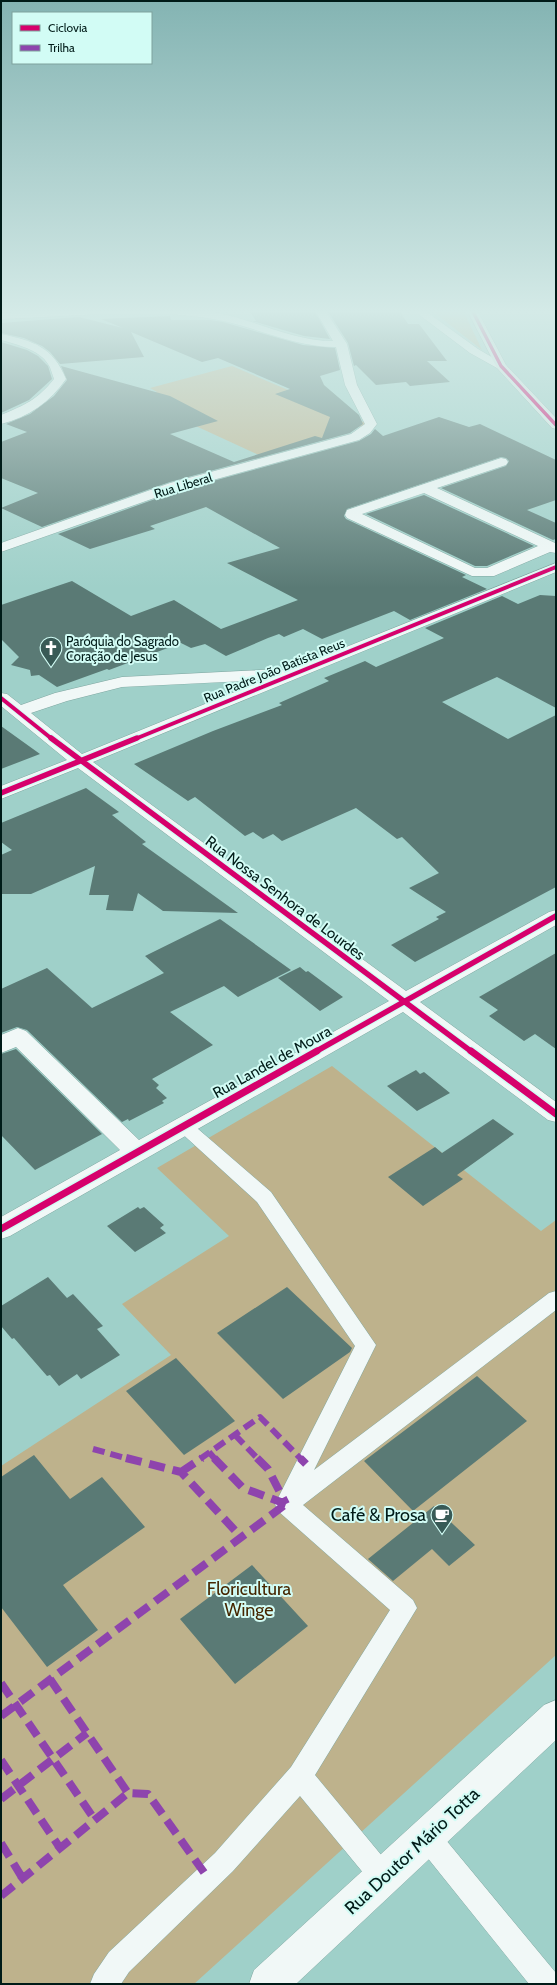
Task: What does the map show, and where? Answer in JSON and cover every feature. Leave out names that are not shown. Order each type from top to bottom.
[{"type":"main road","points":[[535,403],[556,425]]},
{"type":"street","points":[[1,420],[37,403]]},
{"type":"street","name":"Rua Liberal","points":[[1,548],[175,486],[355,437],[366,430],[371,424],[360,403]]},
{"type":"street","points":[[501,462],[352,513],[352,515],[472,572],[489,573],[553,548]]},
{"type":"street","points":[[424,488],[553,548]]},
{"type":"street","name":"Rua Padre João Batista Reus","points":[[1,793],[556,567]]},
{"type":"street","points":[[19,712],[61,697],[122,682],[295,674]]},
{"type":"street","name":"Rua Nossa Senhora de Lourdes","points":[[1,698],[80,761],[404,1003],[556,1114]]},
{"type":"street","name":"Rua Landel de Moura","points":[[1,1229],[556,916]]},
{"type":"street","points":[[1,1045],[18,1036],[137,1152]]},
{"type":"street","name":"Rua Doutor Mário Totta","points":[[268,1984],[556,1717]]},
{"type":"lane","points":[[184,1126],[264,1197],[366,1345],[286,1504]]},
{"type":"lane","points":[[286,1504],[556,1299]]},
{"type":"lane","points":[[106,1981],[119,1962],[224,1862],[300,1776],[405,1608],[286,1504]]},
{"type":"lane","points":[[300,1776],[383,1877]]},
{"type":"lane","points":[[426,1837],[547,1984]]},
{"type":"green space","points":[[145,403],[318,403],[368,424],[261,456]]},
{"type":"green space","name":"Floricultura Winge","points":[[332,1066],[541,1231],[556,1220],[556,1655],[194,1984],[1,1984],[1,1466],[171,1355],[122,1304],[229,1236],[157,1168]]},
{"type":"building","points":[[1,403],[23,403],[1,413]]},
{"type":"building","points":[[45,403],[183,403],[218,421],[170,434],[234,462],[315,436],[322,438],[330,417],[296,403],[345,403],[359,415],[363,424],[350,433],[170,482],[42,527],[1,508],[38,493],[1,478],[1,442],[27,432],[6,424],[30,414]]},
{"type":"building","points":[[439,417],[469,427],[480,424],[556,460],[556,500],[527,510],[556,523],[556,539],[553,540],[441,488],[506,466],[509,461],[506,458],[501,457],[347,509],[344,516],[346,519],[466,575],[462,577],[487,589],[410,620],[394,611],[322,639],[303,629],[284,637],[279,634],[226,656],[205,644],[191,648],[181,643],[109,670],[107,669],[57,687],[39,675],[31,676],[30,670],[11,665],[19,657],[1,639],[1,605],[72,581],[131,616],[174,600],[221,629],[298,600],[227,563],[280,548],[206,507],[150,526],[155,529],[90,549],[58,534],[180,490],[359,441],[371,434],[375,429],[383,436]]},
{"type":"building","points":[[424,495],[534,546],[487,566],[475,566],[366,514]]},
{"type":"building","points":[[540,595],[556,596],[556,708],[497,677],[442,702],[508,739],[556,715],[556,887],[415,962],[391,945],[439,919],[436,917],[446,912],[409,888],[439,873],[402,837],[397,839],[356,808],[282,841],[273,834],[263,839],[253,832],[245,836],[195,797],[188,801],[134,764],[213,731],[282,705],[279,703],[329,681],[324,678],[365,661],[376,667],[444,638],[425,628],[502,596],[518,604]]},
{"type":"building","points":[[1,726],[40,754],[1,769]]},
{"type":"building","points":[[86,788],[119,812],[112,815],[146,842],[142,844],[238,913],[163,911],[138,893],[133,911],[106,910],[109,895],[89,895],[95,866],[31,894],[1,894],[1,855],[12,850],[1,842],[1,823]]},
{"type":"building","points":[[220,919],[291,970],[238,997],[224,986],[170,1012],[213,1045],[152,1079],[159,1085],[156,1088],[167,1098],[162,1101],[164,1103],[129,1121],[128,1119],[122,1122],[27,1030],[17,1027],[1,1033],[1,989],[47,968],[92,1008],[164,973],[145,956]]},
{"type":"building","points":[[556,953],[556,1049],[535,1034],[524,1041],[489,1016],[498,1010],[479,997]]},
{"type":"building","points":[[300,967],[306,972],[308,971],[343,997],[320,1011],[278,978]]},
{"type":"building","points":[[16,1049],[102,1134],[35,1170],[1,1135],[1,1054]]},
{"type":"building","points":[[416,1070],[420,1074],[424,1072],[450,1093],[417,1111],[387,1086]]},
{"type":"building","points":[[493,1119],[514,1134],[457,1175],[463,1179],[423,1206],[388,1177],[435,1147],[442,1153]]},
{"type":"building","points":[[138,1207],[140,1209],[144,1207],[164,1225],[160,1228],[166,1233],[135,1252],[107,1226]]},
{"type":"building","points":[[48,1277],[67,1298],[73,1294],[103,1326],[97,1329],[120,1355],[81,1379],[77,1374],[59,1386],[50,1375],[47,1376],[14,1338],[12,1339],[1,1326],[1,1306]]},
{"type":"building","points":[[287,1287],[352,1348],[350,1352],[283,1399],[217,1333]]},
{"type":"building","points":[[176,1358],[235,1421],[184,1455],[126,1391]]},
{"type":"building","points":[[477,1376],[527,1421],[413,1511],[364,1461]]},
{"type":"building","points":[[34,1455],[70,1499],[102,1477],[145,1527],[63,1585],[98,1630],[47,1667],[1,1607],[1,1477]]},
{"type":"building","points":[[434,1506],[475,1545],[449,1566],[432,1549],[393,1581],[368,1559]]},
{"type":"building","points":[[252,1565],[308,1626],[235,1684],[180,1619]]},
{"type":"marked path","points":[[181,1472],[260,1417],[306,1464]]},
{"type":"marked path","points":[[235,1435],[268,1469],[286,1504]]},
{"type":"marked path","points":[[93,1449],[181,1472],[241,1537]]},
{"type":"marked path","points":[[209,1452],[243,1488],[286,1504]]},
{"type":"marked path","points":[[1,1716],[286,1504]]},
{"type":"marked path","points":[[50,1679],[128,1793]]},
{"type":"marked path","points":[[1,1683],[95,1820]]},
{"type":"marked path","points":[[1,1799],[87,1733]]},
{"type":"marked path","points":[[1,1760],[60,1848]]},
{"type":"marked path","points":[[1,1896],[128,1793],[148,1794],[208,1878]]},
{"type":"marked path","points":[[1,1843],[23,1879]]},
{"type":"cycle path","points":[[535,403],[556,425]]},
{"type":"cycle path","points":[[1,793],[556,567]]},
{"type":"cycle path","points":[[1,698],[80,761],[556,1114]]},
{"type":"cycle path","points":[[1,1229],[556,916]]},
{"type":"place","name":"Paróquia do Sagrado Coração de Jesus","points":[[51,668]]},
{"type":"place","name":"Café & Prosa","points":[[442,1534]]}]
